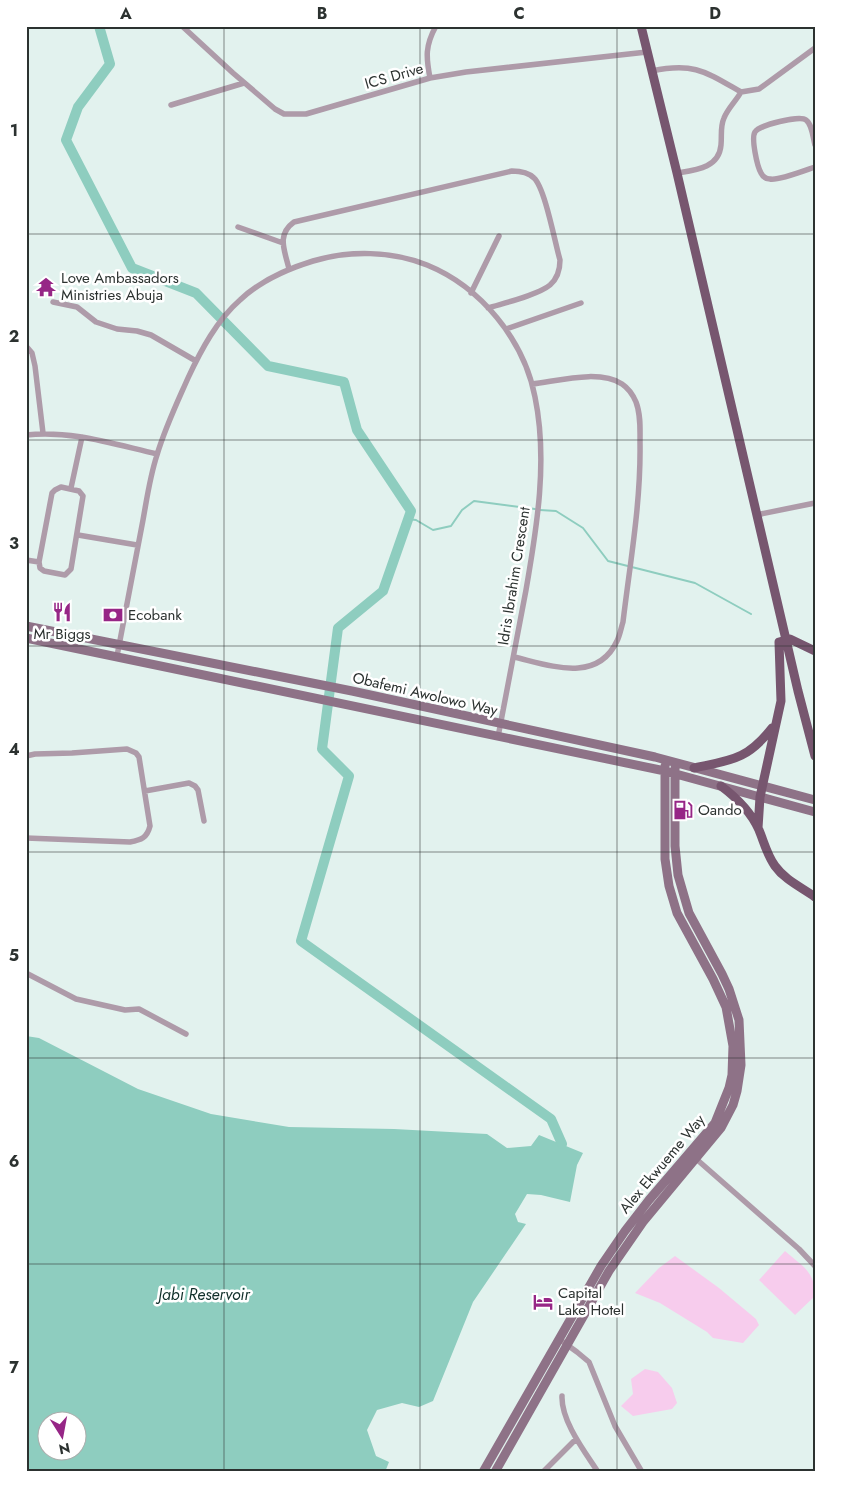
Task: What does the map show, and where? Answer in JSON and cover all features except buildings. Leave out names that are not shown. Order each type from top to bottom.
[{"type":"main road","points":[[641,26],[756,515],[815,756]]},
{"type":"main road","name":"Obafemi Awolowo Way","points":[[26,626],[352,691],[664,760],[815,800]]},
{"type":"main road","name":"Obafemi Awolowo Way","points":[[26,638],[665,771],[810,810]]},
{"type":"main road","points":[[758,828],[760,797],[777,722],[781,690],[778,644],[780,640],[786,639],[797,641],[815,651]]},
{"type":"main road","points":[[694,768],[741,757],[762,741],[777,722]]},
{"type":"main road","name":"Alex Ekwueme Way","points":[[495,1472],[609,1271],[715,1123],[725,1101],[732,1075],[733,1046],[723,1000],[678,913],[668,886],[664,852],[664,760]]},
{"type":"main road","name":"Alex Ekwueme Way","points":[[483,1472],[600,1266],[671,1172],[692,1156],[721,1128],[733,1105],[740,1078],[742,1050],[739,1020],[729,989],[697,930],[680,887],[675,846],[675,764]]},
{"type":"main road","points":[[721,786],[740,802],[758,828],[775,867],[784,877],[815,897]]},
{"type":"street","name":"ICS Drive","points":[[182,26],[275,109],[284,114],[296,115],[306,114],[430,78],[466,72],[647,52]]},
{"type":"street","points":[[430,78],[427,49],[430,37],[436,26]]},
{"type":"street","points":[[652,71],[670,67],[694,68],[708,73],[741,92],[759,89],[815,48]]},
{"type":"street","points":[[171,105],[244,83]]},
{"type":"street","points":[[677,173],[707,167],[717,159],[722,145],[720,130],[724,117],[741,92]]},
{"type":"street","points":[[815,145],[810,125],[808,121],[802,118],[762,126],[755,132],[753,138],[761,173],[766,178],[773,180],[815,167]]},
{"type":"street","points":[[289,270],[283,234],[287,227],[294,222],[512,171],[527,173],[538,183],[542,192],[560,260],[560,270],[550,285],[541,290],[488,308]]},
{"type":"street","points":[[238,227],[283,243]]},
{"type":"street","points":[[471,293],[499,236]]},
{"type":"street","name":"Idris Ibrahim Crescent","points":[[116,656],[157,454],[169,421],[196,361],[212,333],[238,301],[261,284],[289,270],[324,257],[359,253],[380,254],[414,260],[447,275],[488,308],[506,329],[523,358],[536,398],[540,448],[536,529],[498,737]]},
{"type":"street","points":[[53,302],[77,307],[85,315],[102,324],[150,335],[196,361]]},
{"type":"street","points":[[506,329],[581,303]]},
{"type":"street","points":[[26,346],[32,353],[43,433]]},
{"type":"street","points":[[514,656],[571,669],[598,663],[608,654],[618,640],[623,622],[639,495],[640,418],[636,402],[630,391],[608,378],[589,377],[532,384]]},
{"type":"street","points":[[26,435],[43,433],[66,434],[157,454]]},
{"type":"street","points":[[71,488],[82,437]]},
{"type":"street","points":[[61,487],[71,488],[80,491],[84,496],[72,569],[65,575],[44,571],[40,568],[39,562],[52,494],[61,487]]},
{"type":"street","points":[[756,515],[815,502]]},
{"type":"street","points":[[78,535],[138,545]]},
{"type":"street","points":[[26,560],[39,562]]},
{"type":"street","points":[[26,756],[131,750],[139,757],[150,826],[148,834],[141,840],[130,842],[26,838]]},
{"type":"street","points":[[145,791],[189,783],[195,786],[198,790],[204,821]]},
{"type":"street","points":[[26,973],[76,998],[125,1010],[139,1009],[186,1034]]},
{"type":"street","points":[[692,1156],[799,1249],[815,1266]]},
{"type":"street","points":[[558,1339],[588,1362],[612,1418],[642,1472]]},
{"type":"street","points":[[562,1396],[564,1410],[576,1439],[598,1472]]},
{"type":"street","points":[[543,1472],[576,1439]]},
{"type":"shaded area","points":[[785,1251],[802,1265],[813,1281],[815,1296],[795,1315],[759,1280]]},
{"type":"shaded area","points":[[675,1256],[719,1288],[756,1319],[759,1325],[743,1343],[713,1338],[707,1332],[660,1303],[635,1293],[659,1268]]},
{"type":"shaded area","points":[[645,1369],[658,1372],[672,1388],[677,1403],[672,1409],[633,1416],[621,1406],[633,1394],[631,1379]]},
{"type":"water","name":"Jabi Reservoir","points":[[26,1036],[39,1038],[138,1089],[211,1114],[289,1127],[394,1129],[487,1134],[507,1148],[531,1146],[539,1135],[583,1153],[577,1165],[570,1202],[541,1195],[527,1194],[515,1214],[518,1222],[526,1224],[473,1302],[433,1401],[419,1407],[402,1403],[377,1410],[367,1430],[376,1456],[389,1462],[385,1472],[26,1472]]},
{"type":"waterway","points":[[99,26],[110,64],[78,107],[66,140],[132,268],[196,293],[268,366],[344,382],[357,430],[411,511],[383,591],[338,628],[322,749],[349,776],[301,941],[551,1119],[562,1144]]},
{"type":"waterway","points":[[408,519],[416,520],[433,530],[451,526],[462,510],[474,501],[535,509]]},
{"type":"waterway","points":[[540,510],[556,511],[583,528],[608,561],[695,583],[751,614]]},
{"type":"place","name":"Love Ambassadors Ministries Abuja","points":[[46,287]]},
{"type":"place","name":"Mr Biggs","points":[[62,612]]},
{"type":"place","name":"Ecobank","points":[[113,615]]},
{"type":"place","name":"Oando","points":[[683,810]]},
{"type":"place","name":"Capital Lake Hotel","points":[[543,1302]]}]
